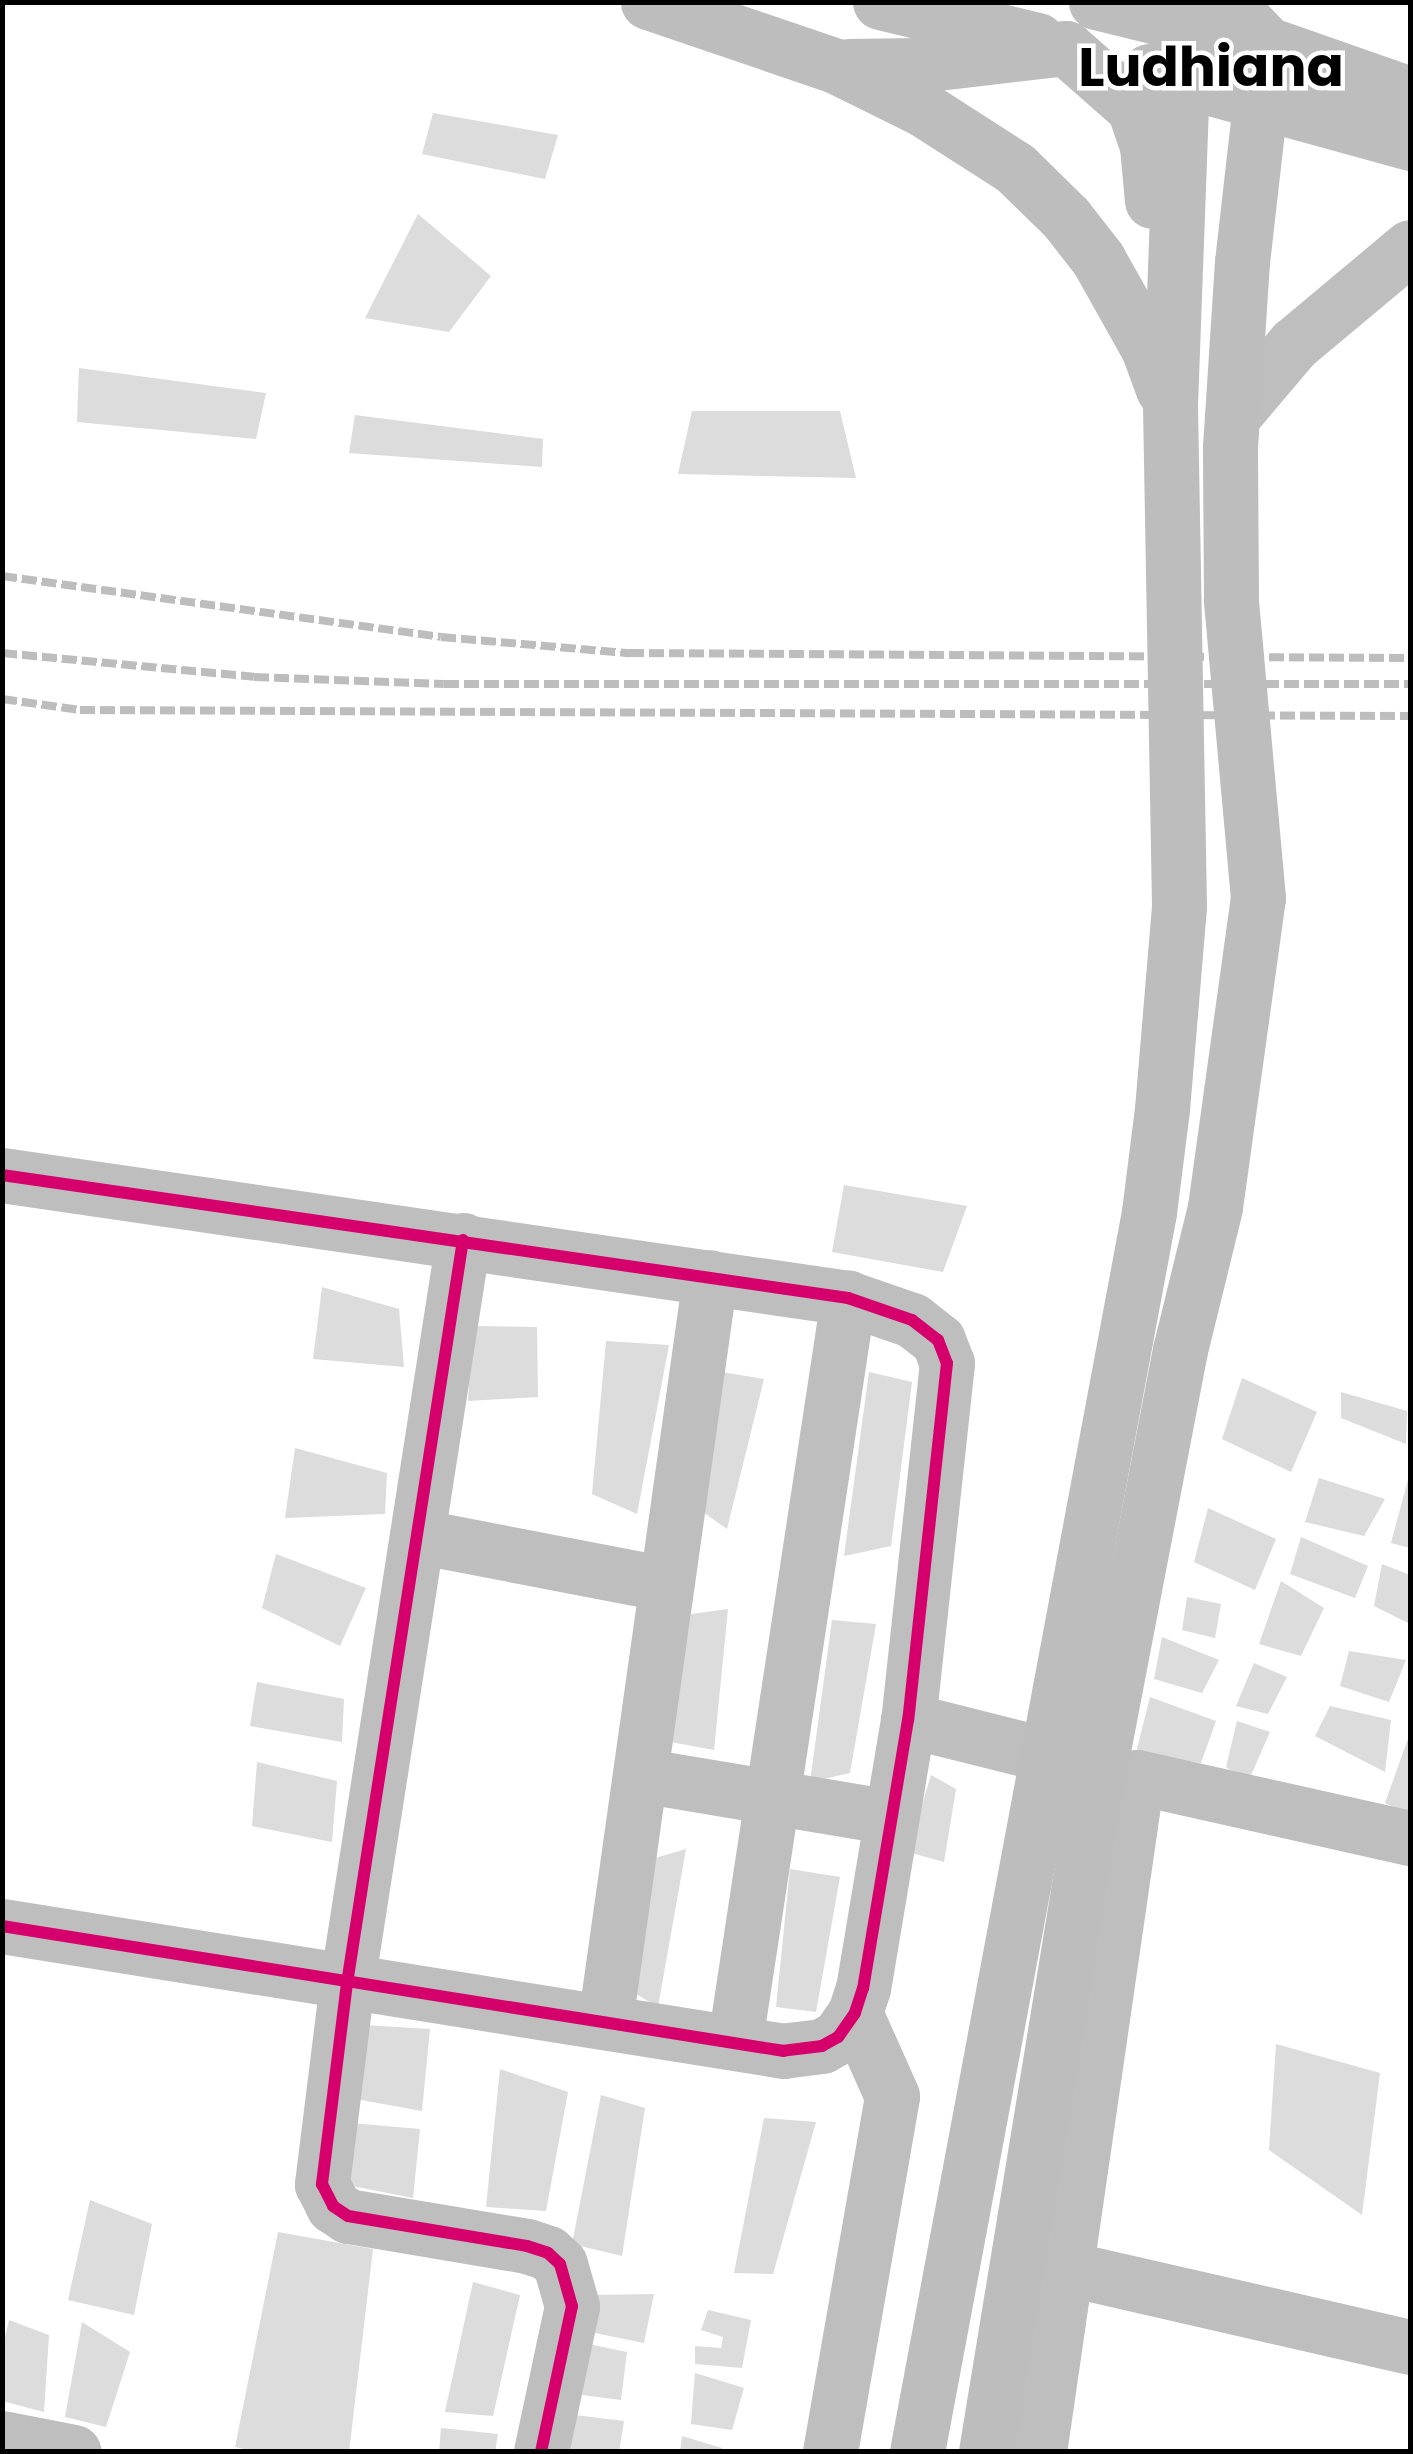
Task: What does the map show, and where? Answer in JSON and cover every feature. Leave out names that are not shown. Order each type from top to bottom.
[{"type":"main road","points":[[648,2],[836,66],[985,146],[1044,194],[1098,260],[1148,348],[1168,401]]},
{"type":"main road","points":[[880,2],[1066,48],[1410,143]]},
{"type":"main road","points":[[1096,2],[1267,44],[1404,87]]},
{"type":"main road","points":[[986,2452],[1091,1812],[1180,1350],[1215,1207],[1258,898],[1231,599],[1232,416],[1242,262],[1267,44],[1227,2]]},
{"type":"main road","points":[[836,66],[921,65],[1066,48],[1134,108],[1147,146],[1168,401],[1178,906],[1162,1109],[1142,1250],[917,2452]]},
{"type":"main road","points":[[1168,401],[1182,80]]},
{"type":"street","points":[[1232,416],[1294,344],[1410,248]]},
{"type":"street","points":[[2,1175],[848,1298],[912,1320],[938,1340],[946,1364],[908,1720],[864,1988],[855,2013],[838,2037],[811,2049],[784,2051],[2,1926]]},
{"type":"street","points":[[463,1240],[322,2160],[326,2196],[348,2216],[527,2246],[548,2253],[560,2264],[572,2306],[541,2452]]},
{"type":"street","points":[[606,2022],[710,1277]]},
{"type":"street","points":[[735,2041],[848,1298]]},
{"type":"street","points":[[417,1536],[666,1584]]},
{"type":"street","points":[[908,1720],[1137,1777],[1410,1838]]},
{"type":"street","points":[[640,1775],[892,1817]]},
{"type":"street","points":[[1039,2452],[1137,1777]]},
{"type":"street","points":[[830,2452],[892,2096],[855,2013]]},
{"type":"street","points":[[1065,2268],[1410,2346]]},
{"type":"street","points":[[2,2438],[74,2452]]},
{"type":"building","points":[[433,113],[558,135],[545,179],[422,154]]},
{"type":"building","points":[[418,214],[491,276],[449,332],[365,318]]},
{"type":"building","points":[[79,368],[266,393],[256,439],[77,422]]},
{"type":"building","points":[[692,411],[840,411],[856,478],[678,474]]},
{"type":"building","points":[[355,415],[543,439],[542,467],[349,453]]},
{"type":"building","points":[[844,1185],[967,1206],[943,1272],[832,1252]]},
{"type":"building","points":[[322,1287],[399,1309],[404,1367],[313,1359]]},
{"type":"building","points":[[472,1326],[537,1327],[538,1397],[468,1401]]},
{"type":"building","points":[[606,1341],[669,1345],[637,1514],[592,1494]]},
{"type":"building","points":[[722,1372],[764,1379],[727,1529],[700,1510]]},
{"type":"building","points":[[869,1372],[912,1382],[891,1546],[844,1556]]},
{"type":"building","points":[[1242,1378],[1317,1412],[1291,1472],[1222,1439]]},
{"type":"building","points":[[1341,1392],[1407,1411],[1406,1444],[1341,1418]]},
{"type":"building","points":[[295,1448],[387,1473],[385,1514],[285,1518]]},
{"type":"building","points":[[1410,1476],[1410,1548],[1391,1543]]},
{"type":"building","points":[[1319,1478],[1385,1499],[1364,1536],[1305,1522]]},
{"type":"building","points":[[1208,1508],[1276,1539],[1255,1590],[1194,1562]]},
{"type":"building","points":[[1301,1537],[1368,1566],[1355,1598],[1290,1574]]},
{"type":"building","points":[[276,1554],[366,1588],[340,1646],[262,1608]]},
{"type":"building","points":[[1382,1564],[1410,1575],[1410,1624],[1374,1606]]},
{"type":"building","points":[[1281,1581],[1324,1608],[1301,1656],[1259,1644]]},
{"type":"building","points":[[1187,1597],[1221,1604],[1215,1638],[1182,1630]]},
{"type":"building","points":[[728,1609],[714,1750],[671,1742],[691,1614]]},
{"type":"building","points":[[832,1620],[876,1624],[850,1773],[810,1782]]},
{"type":"building","points":[[1162,1637],[1219,1660],[1202,1693],[1154,1679]]},
{"type":"building","points":[[1349,1651],[1406,1660],[1389,1702],[1340,1686]]},
{"type":"building","points":[[1254,1663],[1287,1677],[1268,1714],[1236,1706]]},
{"type":"building","points":[[257,1682],[344,1699],[342,1742],[250,1726]]},
{"type":"building","points":[[1150,1697],[1216,1721],[1201,1763],[1136,1753]]},
{"type":"building","points":[[1330,1706],[1391,1720],[1385,1772],[1315,1736]]},
{"type":"building","points":[[1237,1721],[1270,1732],[1248,1782],[1226,1767]]},
{"type":"building","points":[[1410,1733],[1410,1815],[1385,1803]]},
{"type":"building","points":[[257,1762],[337,1781],[332,1842],[252,1826]]},
{"type":"building","points":[[931,1775],[956,1789],[944,1862],[908,1852]]},
{"type":"building","points":[[686,1849],[658,2007],[626,1988],[645,1861]]},
{"type":"building","points":[[790,1869],[840,1877],[816,2012],[776,2007]]},
{"type":"building","points":[[364,2025],[430,2029],[422,2111],[350,2098]]},
{"type":"building","points":[[1276,2044],[1380,2073],[1362,2215],[1269,2150]]},
{"type":"building","points":[[500,2069],[568,2092],[546,2211],[486,2207]]},
{"type":"building","points":[[601,2095],[645,2108],[622,2256],[572,2244]]},
{"type":"building","points":[[764,2118],[816,2122],[773,2274],[734,2273]]},
{"type":"building","points":[[351,2123],[420,2129],[413,2198],[347,2185]]},
{"type":"building","points":[[90,2200],[152,2224],[134,2315],[68,2300]]},
{"type":"building","points":[[278,2232],[373,2249],[349,2452],[259,2452],[235,2447]]},
{"type":"building","points":[[473,2282],[520,2295],[493,2416],[445,2412]]},
{"type":"building","points":[[654,2294],[644,2343],[590,2332],[591,2295]]},
{"type":"building","points":[[708,2310],[751,2320],[742,2368],[695,2364],[695,2346],[721,2348],[723,2337],[701,2330]]},
{"type":"building","points":[[9,2320],[49,2335],[44,2412],[2,2401],[2,2351]]},
{"type":"building","points":[[82,2322],[130,2352],[106,2427],[65,2417]]},
{"type":"building","points":[[588,2344],[627,2352],[621,2400],[574,2394]]},
{"type":"building","points":[[695,2373],[744,2388],[732,2430],[691,2424]]},
{"type":"building","points":[[575,2415],[624,2421],[619,2452],[570,2452]]},
{"type":"building","points":[[441,2428],[498,2434],[495,2452],[439,2452]]},
{"type":"building","points":[[682,2436],[722,2448],[722,2452],[680,2452]]},
{"type":"railway","points":[[2,576],[441,637],[629,653],[1410,658]]},
{"type":"railway","points":[[2,653],[254,677],[444,684],[1410,684]]},
{"type":"railway","points":[[2,699],[80,710],[1410,716]]},
{"type":"cycle path","points":[[2,1175],[848,1298],[912,1320],[938,1340],[947,1363],[908,1720],[863,1988],[855,2013],[838,2037],[822,2046],[784,2051],[2,1926]]},
{"type":"cycle path","points":[[463,1240],[347,1983],[322,2184],[333,2206],[348,2216],[527,2246],[548,2253],[560,2264],[572,2306],[541,2452]]},
{"type":"district","name":"Ludhiana","points":[[1211,67]]}]
